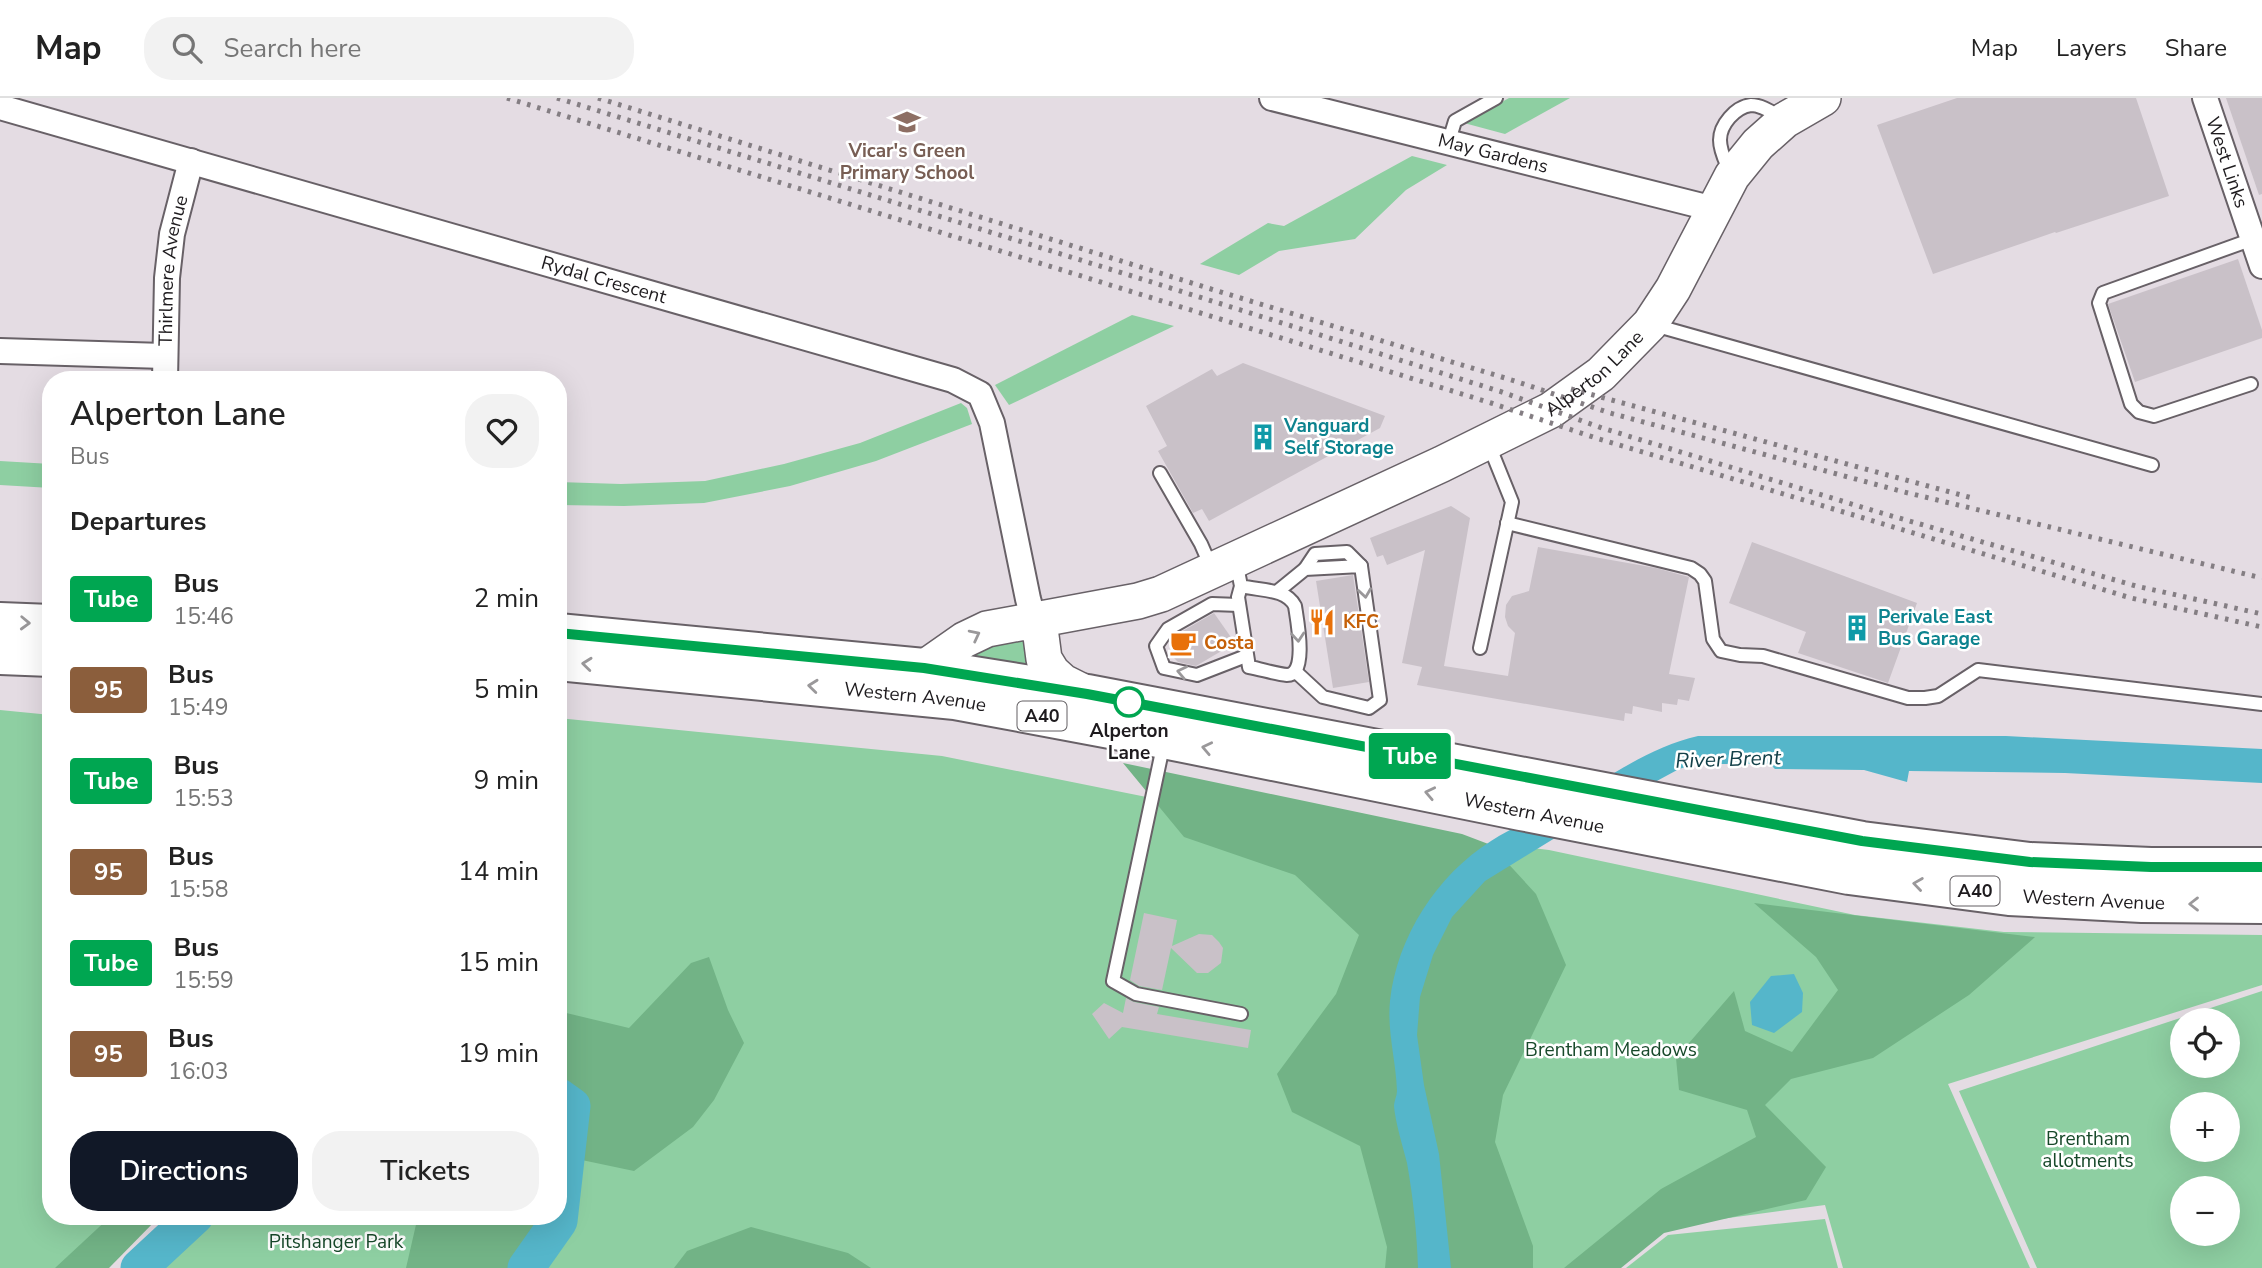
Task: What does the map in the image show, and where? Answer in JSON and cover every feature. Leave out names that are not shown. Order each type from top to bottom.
[{"type":"highway","points":[[0,622],[42,624]]},
{"type":"highway","name":"Western Avenue","points":[[567,633],[924,668],[1087,694],[1528,795]]},
{"type":"highway","points":[[0,655],[42,657]]},
{"type":"highway","name":"Western Avenue","points":[[567,662],[955,700],[1164,739],[1528,795],[1697,826],[1862,841],[2030,862],[2151,867],[2262,867]]},
{"type":"highway","name":"Western Avenue","points":[[1697,826],[1849,875],[2009,896],[2143,903],[2262,904]]},
{"type":"main road","name":"Alperton Lane","points":[[924,668],[964,640],[987,629],[1138,601],[1230,572],[1551,410],[1601,374],[1650,324],[1673,289],[1732,176],[1758,144],[1785,120],[1823,98]]},
{"type":"main road","points":[[1034,621],[1041,636],[1044,659],[1052,672],[1063,682],[1087,694]]},
{"type":"street","name":"May Gardens","points":[[1272,98],[1714,209]]},
{"type":"street","name":"West Links","points":[[2205,98],[2262,266]]},
{"type":"street","name":"Rydal Crescent","points":[[0,107],[953,380],[980,394],[992,423],[1034,621]]},
{"type":"street","name":"Thirlmere Avenue","points":[[164,368],[167,278],[172,234],[191,161]]},
{"type":"street","points":[[0,351],[164,368]]},
{"type":"lane","points":[[1449,141],[1455,121],[1496,98]]},
{"type":"lane","points":[[2251,384],[2154,416],[2138,412],[2131,404],[2099,303],[2103,293],[2253,239]]},
{"type":"lane","points":[[1650,324],[2152,465]]},
{"type":"lane","points":[[1480,648],[1511,502],[1487,441]]},
{"type":"lane","points":[[1160,473],[1201,544],[1230,572],[1260,591],[1278,591],[1292,598],[1300,662],[1296,671],[1289,675],[1249,667],[1238,597],[1230,572]]},
{"type":"lane","points":[[1507,523],[1691,568],[1705,581],[1713,639],[1721,651],[1763,656],[1908,698],[1938,696],[1978,670],[2262,704]]},
{"type":"lane","points":[[1278,591],[1305,569],[1315,554],[1347,552],[1361,566],[1380,700],[1368,708],[1323,697],[1296,671]]},
{"type":"lane","points":[[1239,605],[1212,604],[1168,629],[1156,646],[1164,668],[1197,675],[1246,656]]},
{"type":"lane","points":[[1164,739],[1113,981],[1136,994],[1241,1014]]},
{"type":"green space","points":[[1509,98],[1570,98],[1505,134],[1464,123]]},
{"type":"green space","points":[[1412,156],[1447,165],[1406,190],[1355,239],[1279,251],[1239,275],[1200,264],[1268,223],[1284,226]]},
{"type":"green space","points":[[1132,315],[1174,326],[1009,405],[995,385]]},
{"type":"green space","points":[[961,403],[967,408],[972,424],[876,461],[790,486],[704,503],[567,505],[567,482],[621,484],[705,481],[784,464],[860,443]]},
{"type":"green space","points":[[0,461],[42,463],[42,487],[0,485]]},
{"type":"green space","points":[[1035,632],[1032,666],[974,657],[969,650]]},
{"type":"green space","points":[[0,710],[42,714],[42,1225],[120,1225],[81,1268],[0,1268]]},
{"type":"green space","points":[[567,719],[942,756],[1415,851],[1404,1268],[528,1268],[553,1225],[567,1225],[567,1188],[616,1089],[567,1052]]},
{"type":"green space","points":[[1123,763],[1462,834],[1491,845],[1536,894],[1566,965],[1503,1095],[1495,1142],[1533,1246],[1533,1268],[1385,1268],[1387,1247],[1360,1146],[1292,1112],[1277,1074],[1336,994],[1359,935],[1295,875],[1184,837]]},
{"type":"green space","name":"Brentham Meadows","points":[[1524,847],[1855,915],[2004,932],[2262,935],[2262,985],[2189,1008],[2170,1008],[2170,1014],[1948,1084],[2030,1268],[1843,1268],[1825,1205],[1662,1227],[1606,1268],[1436,1268],[1455,934]]},
{"type":"green space","points":[[1754,903],[2035,937],[1969,995],[1873,1058],[1791,1079],[1765,1105],[1826,1167],[1806,1200],[1664,1233],[1621,1268],[1564,1268],[1661,1189],[1756,1137],[1747,1110],[1679,1090],[1676,1058],[1734,991],[1745,1031],[1792,1052],[1838,990],[1816,957]]},
{"type":"green space","points":[[709,957],[728,1010],[744,1043],[714,1100],[693,1127],[634,1171],[574,1157],[567,1209],[567,1013],[629,1028],[691,963]]},
{"type":"green space","name":"Brentham allotments","points":[[2262,991],[2262,1268],[2037,1268],[1959,1091],[2170,1021],[2170,1078],[2240,1078],[2240,1008],[2210,1008]]},
{"type":"green space","points":[[1825,1219],[1838,1268],[1626,1268],[1668,1235]]},
{"type":"green space","points":[[101,1225],[151,1225],[109,1268],[55,1268]]},
{"type":"green space","name":"Pitshanger Park","points":[[196,1225],[501,1225],[486,1268],[150,1268]]},
{"type":"green space","points":[[416,1225],[559,1225],[537,1268],[406,1268]]},
{"type":"green space","points":[[751,1227],[848,1253],[871,1268],[674,1268],[687,1251]]},
{"type":"water","points":[[1698,736],[2006,736],[2262,749],[2262,783],[2065,773],[1909,771],[1907,782],[1864,770],[1775,769],[1770,764],[1696,764],[1679,769],[1581,822],[1485,881],[1452,917],[1433,955],[1420,997],[1417,1035],[1424,1085],[1439,1154],[1451,1268],[1418,1268],[1411,1189],[1394,1104],[1397,1091],[1389,1012],[1394,977],[1411,931],[1437,890],[1453,871],[1491,841],[1641,758]]},
{"type":"water","points":[[1794,974],[1803,993],[1802,1012],[1774,1033],[1752,1025],[1750,1002],[1771,976]]},
{"type":"building","points":[[1957,98],[2136,98],[2169,196],[1933,274],[1877,125]]},
{"type":"building","points":[[2226,98],[2262,98],[2262,194],[2259,195]]},
{"type":"building","points":[[2238,259],[2262,330],[2262,338],[2135,382],[2108,304]]},
{"type":"building","name":"Vanguard Self Storage","points":[[1243,363],[1385,416],[1380,428],[1209,521],[1202,509],[1193,513],[1158,451],[1167,446],[1146,406],[1212,369],[1217,376]]},
{"type":"building","points":[[1451,506],[1470,518],[1444,666],[1508,676],[1515,633],[1508,626],[1505,617],[1506,605],[1512,596],[1529,591],[1538,547],[1656,568],[1689,577],[1669,674],[1695,678],[1689,701],[1678,699],[1677,705],[1662,703],[1662,712],[1633,706],[1632,714],[1625,713],[1624,721],[1417,685],[1422,667],[1402,663],[1425,550],[1387,565],[1383,555],[1377,557],[1370,538]]},
{"type":"building","name":"Perivale East Bus Garage","points":[[1752,542],[1917,603],[1888,683],[1798,653],[1806,632],[1729,603]]},
{"type":"building","points":[[1353,575],[1369,682],[1333,688],[1316,581]]},
{"type":"building","points":[[1214,613],[1235,643],[1196,666],[1178,662],[1170,645],[1174,636]]},
{"type":"building","points":[[1144,913],[1177,920],[1172,946],[1199,934],[1212,935],[1223,948],[1221,963],[1208,973],[1197,973],[1171,948],[1162,990],[1139,986],[1130,980]]},
{"type":"building","points":[[1126,998],[1159,1007],[1157,1014],[1251,1030],[1248,1048],[1122,1027],[1109,1039],[1092,1014],[1104,1003],[1123,1013]]},
{"type":"waterway","name":"River Brent","points":[[567,1102],[572,1106],[567,1150]]},
{"type":"waterway","name":"River Brent","points":[[139,1268],[185,1225]]},
{"type":"waterway","name":"River Brent","points":[[526,1268],[556,1225]]},
{"type":"railway","points":[[507,98],[1491,403],[1596,438],[2131,598],[2262,627]]},
{"type":"railway","points":[[557,98],[1502,392],[1602,428],[1878,512],[2136,586],[2262,614]]},
{"type":"railway","points":[[598,98],[1515,381],[1610,413],[1904,492],[2262,578]]},
{"type":"railway","points":[[1571,389],[1976,499]]},
{"type":"bus line","name":"Tube","points":[[567,634],[965,674],[1087,694],[1862,841],[2030,862],[2151,867],[2262,867]]},
{"type":"place","name":"Vicar's Green Primary School","points":[[907,122]]},
{"type":"place","name":"Vanguard Self Storage","points":[[1263,437]]},
{"type":"place","name":"KFC","points":[[1322,622]]},
{"type":"place","name":"Perivale East Bus Garage","points":[[1857,628]]},
{"type":"place","name":"Costa","points":[[1183,643]]},
{"type":"place","name":"Alperton Lane","points":[[1129,702]]}]
